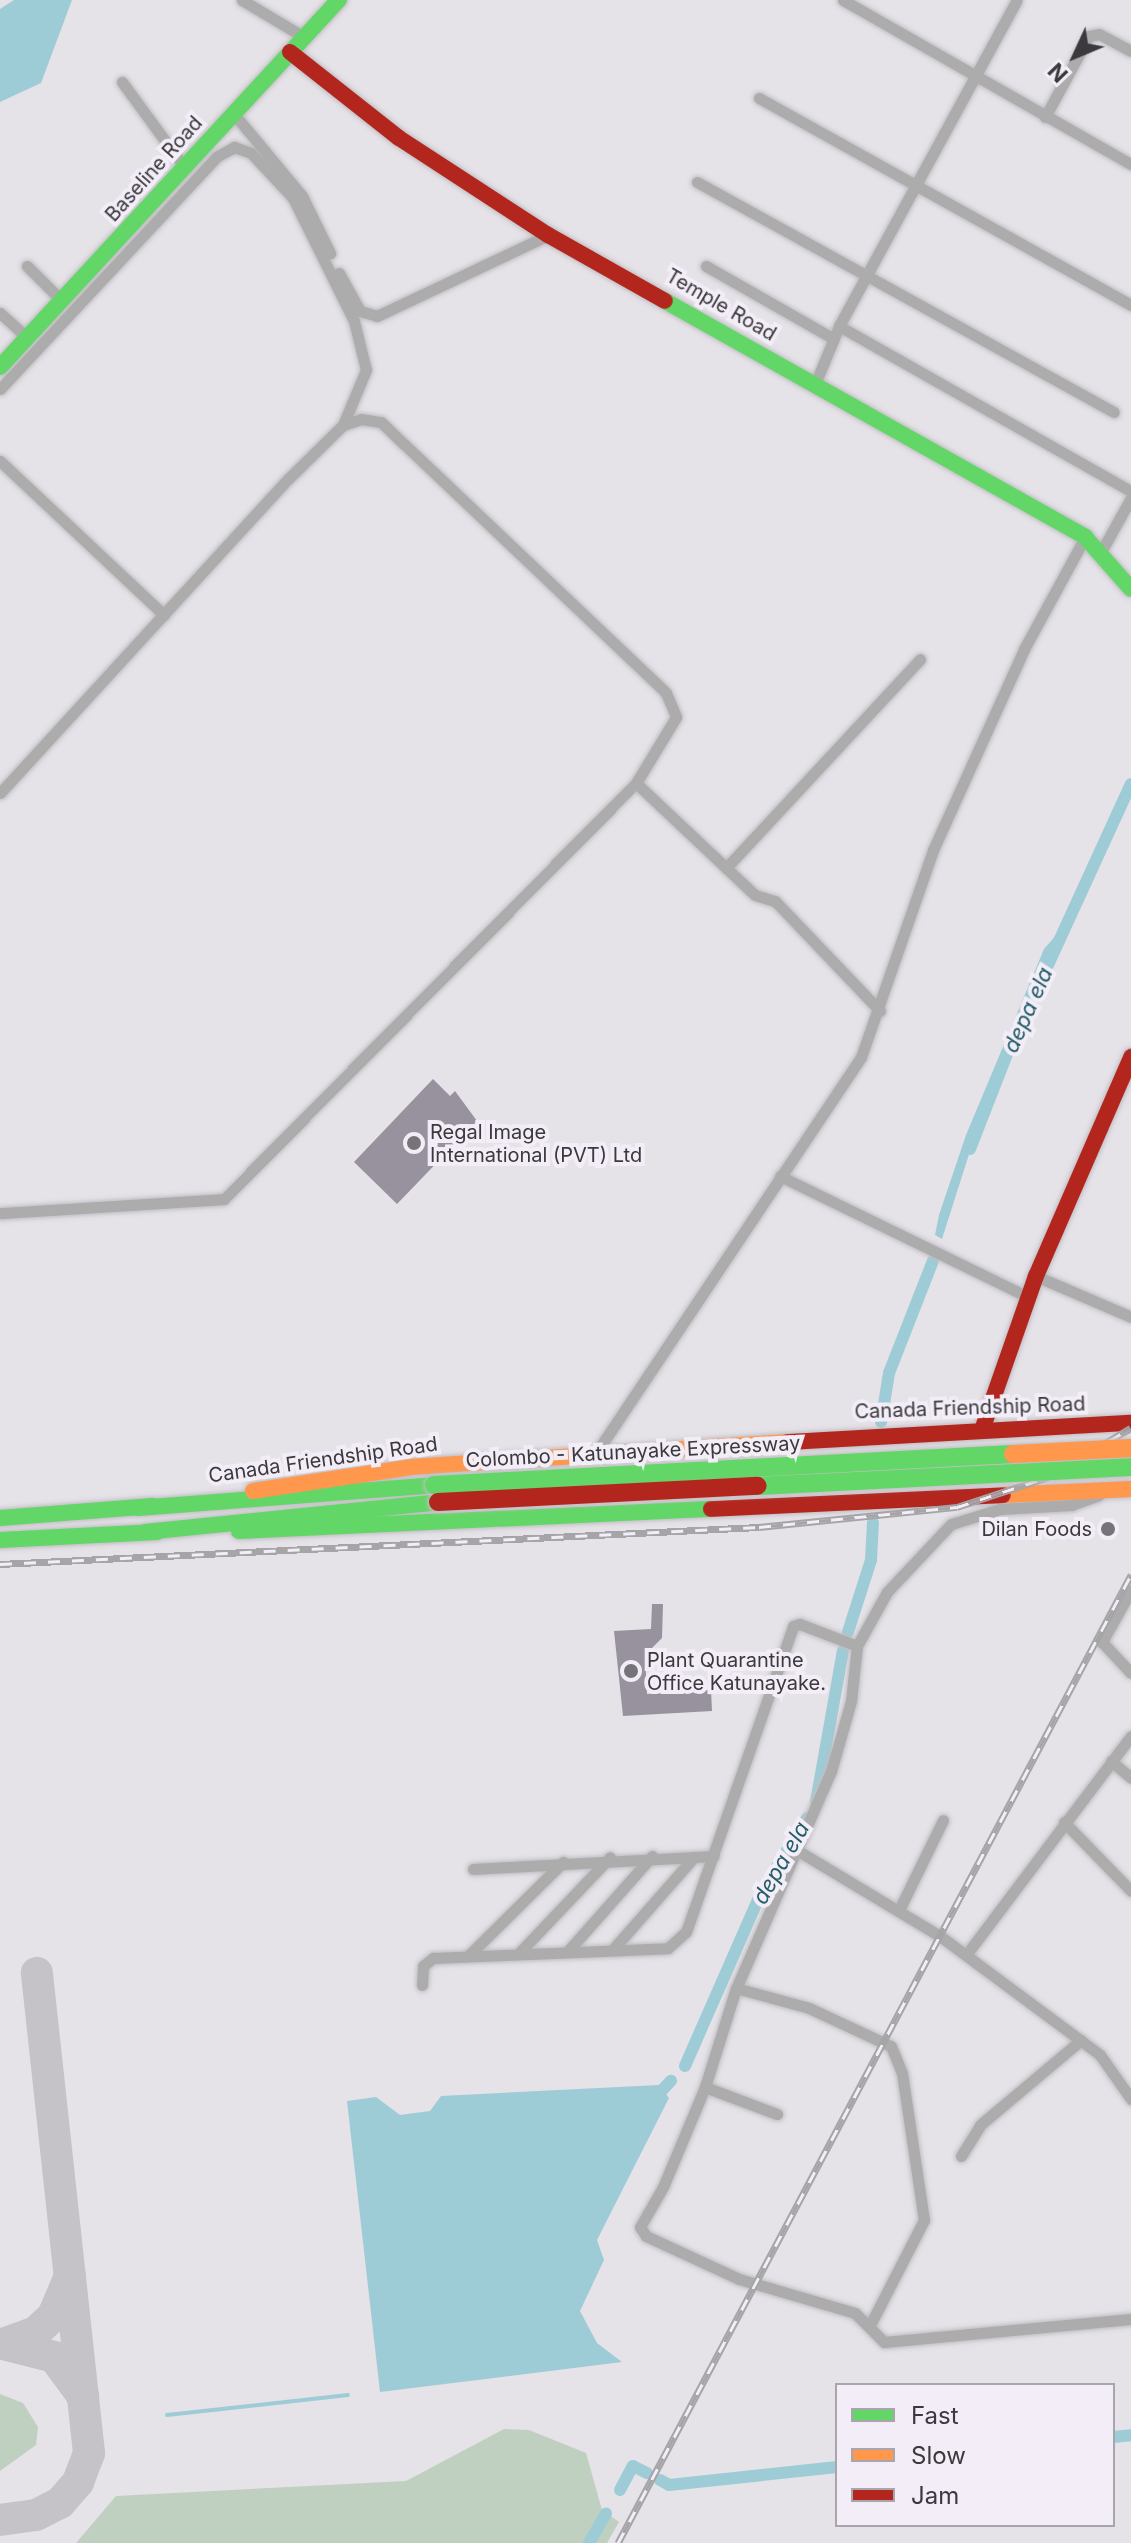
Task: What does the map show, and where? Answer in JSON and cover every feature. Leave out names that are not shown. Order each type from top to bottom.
[{"type":"main road","name":"Baseline Road","points":[[0,367],[339,0]]},
{"type":"main road","name":"Temple Road","points":[[290,52],[399,138],[548,235],[1085,537],[1102,550],[1131,589]]},
{"type":"main road","points":[[982,1430],[1036,1276],[1084,1177],[1126,1080],[1131,1057]]},
{"type":"main road","name":"Canada Friendship Road","points":[[0,1518],[138,1508],[411,1467],[596,1453],[1131,1423]]},
{"type":"main road","name":"Colombo - Katunayake Expressway","points":[[145,1532],[436,1493],[1131,1448]]},
{"type":"main road","name":"Colombo - Katunayake Expressway","points":[[138,1508],[436,1493],[1131,1467]]},
{"type":"main road","points":[[0,1540],[1131,1489]]},
{"type":"street","points":[[242,0],[304,37]]},
{"type":"street","points":[[843,0],[1131,164]]},
{"type":"street","points":[[815,384],[839,326],[918,189],[1017,0]]},
{"type":"street","points":[[1045,117],[1089,36],[1099,34],[1131,51]]},
{"type":"street","points":[[122,82],[185,168]]},
{"type":"street","points":[[759,98],[1131,305]]},
{"type":"street","points":[[234,114],[302,196],[354,303],[368,316],[548,235]]},
{"type":"street","points":[[0,389],[216,157],[234,147],[251,153],[293,198],[354,321],[366,370],[343,425],[0,793]]},
{"type":"street","points":[[697,182],[1114,412]]},
{"type":"street","points":[[27,266],[62,301]]},
{"type":"street","points":[[706,266],[834,339]]},
{"type":"street","points":[[0,313],[27,337]]},
{"type":"street","points":[[839,326],[1131,491]]},
{"type":"street","points":[[0,1213],[224,1199],[636,783],[676,717],[666,693],[381,422],[343,425]]},
{"type":"street","points":[[0,461],[164,615]]},
{"type":"street","points":[[1102,550],[1131,498]]},
{"type":"street","points":[[596,1453],[861,1057],[880,1011],[933,850],[1024,649],[1085,537]]},
{"type":"street","points":[[726,868],[920,659]]},
{"type":"street","points":[[636,783],[755,895],[775,901],[880,1011]]},
{"type":"street","points":[[780,1176],[1028,1297]]},
{"type":"street","points":[[1036,1276],[1131,1317]]},
{"type":"street","points":[[1103,1491],[1072,1505],[1000,1509],[951,1524],[907,1565],[857,1646],[851,1701],[831,1771],[736,1988],[705,2087],[640,2227],[646,2236],[739,2279],[855,2313],[884,2342],[1131,2319]]},
{"type":"street","points":[[1131,1590],[1102,1642],[1131,1673]]},
{"type":"street","points":[[422,1985],[423,1966],[433,1958],[668,1948],[686,1932],[793,1626],[800,1624],[857,1646]]},
{"type":"street","points":[[966,1955],[1131,1736]]},
{"type":"street","points":[[1111,1761],[1131,1778]]},
{"type":"street","points":[[899,1910],[943,1820]]},
{"type":"street","points":[[1064,1822],[1131,1891]]},
{"type":"street","points":[[795,1849],[899,1910],[1081,2040],[1100,2055],[1131,2099]]},
{"type":"street","points":[[568,1951],[652,1856]]},
{"type":"street","points":[[473,1869],[610,1857],[714,1856]]},
{"type":"street","points":[[519,1953],[610,1857]]},
{"type":"street","points":[[614,1948],[694,1857]]},
{"type":"street","points":[[468,1956],[563,1862]]},
{"type":"street","points":[[736,1988],[809,2008],[891,2046],[902,2073],[924,2220],[870,2325]]},
{"type":"street","points":[[961,2156],[980,2125],[1081,2040]]},
{"type":"street","points":[[705,2087],[777,2114]]},
{"type":"green space","points":[[0,2394],[23,2403],[38,2427],[36,2445],[0,2471]]},
{"type":"green space","points":[[504,2429],[529,2430],[586,2453],[602,2510],[619,2522],[607,2543],[76,2543],[116,2496],[406,2481]]},
{"type":"water","points":[[14,0],[72,0],[41,83],[0,102],[0,9]]},
{"type":"water","points":[[1059,932],[985,1104],[942,1239],[935,1235],[939,1215],[966,1135],[1044,949]]},
{"type":"water","points":[[659,2085],[669,2098],[597,2240],[604,2260],[580,2311],[597,2343],[622,2362],[380,2392],[347,2101],[376,2097],[400,2115],[430,2111],[441,2096]]},
{"type":"building","name":"Regal Image International (PVT) Ltd","points":[[433,1079],[450,1096],[455,1091],[477,1121],[397,1204],[354,1162]]},
{"type":"building","name":"Plant Quarantine Office Katunayake.","points":[[652,1604],[663,1604],[662,1638],[645,1655],[647,1694],[711,1690],[712,1711],[623,1716],[614,1631],[651,1629]]},
{"type":"waterway","name":"depa ela","points":[[1048,965],[1131,784]]},
{"type":"waterway","name":"depa ela","points":[[970,1149],[1007,1054]]},
{"type":"waterway","name":"depa ela","points":[[881,1422],[889,1373],[933,1261]]},
{"type":"waterway","name":"depa ela","points":[[848,1632],[871,1560],[873,1523]]},
{"type":"waterway","name":"depa ela","points":[[816,1802],[843,1651]]},
{"type":"waterway","name":"depa ela","points":[[685,2066],[762,1891],[807,1818]]},
{"type":"waterway","name":"depa ela","points":[[654,2099],[671,2081]]},
{"type":"waterway","points":[[167,2415],[348,2395]]},
{"type":"waterway","points":[[1115,2437],[1131,2435]]},
{"type":"waterway","points":[[620,2490],[633,2466],[647,2473]]},
{"type":"waterway","points":[[660,2480],[669,2485],[835,2467]]},
{"type":"waterway","points":[[589,2543],[606,2514]]},
{"type":"taxiway","points":[[0,2520],[36,2515],[60,2503],[78,2482],[89,2453],[37,1973]]},
{"type":"taxiway","points":[[70,2276],[53,2316],[36,2332],[3,2344],[54,2357],[83,2396]]},
{"type":"railway","points":[[0,1564],[759,1527],[957,1507],[1048,1477],[1131,1428]]},
{"type":"railway","points":[[618,2543],[1131,1575]]},
{"type":"traffic: fast","points":[[0,367],[339,0]]},
{"type":"traffic: fast","points":[[665,301],[1085,537],[1131,589]]},
{"type":"traffic: fast","points":[[434,1485],[1013,1454]]},
{"type":"traffic: fast","points":[[758,1486],[1131,1467]]},
{"type":"traffic: fast","points":[[138,1508],[434,1485]]},
{"type":"traffic: fast","points":[[145,1532],[438,1502]]},
{"type":"traffic: fast","points":[[0,1518],[153,1506]]},
{"type":"traffic: fast","points":[[239,1531],[711,1509]]},
{"type":"traffic: fast","points":[[0,1540],[157,1532]]},
{"type":"traffic: slow","points":[[253,1491],[411,1467],[788,1442]]},
{"type":"traffic: slow","points":[[1013,1454],[1131,1448]]},
{"type":"traffic: slow","points":[[1003,1495],[1131,1489]]},
{"type":"traffic: jam","points":[[290,52],[399,138],[548,235],[665,301]]},
{"type":"traffic: jam","points":[[982,1430],[1036,1276],[1131,1057]]},
{"type":"traffic: jam","points":[[788,1442],[1131,1423]]},
{"type":"traffic: jam","points":[[438,1502],[758,1486]]},
{"type":"traffic: jam","points":[[711,1509],[1003,1495]]},
{"type":"place","name":"Regal Image International (PVT) Ltd","points":[[414,1143]]},
{"type":"place","name":"Dilan Foods","points":[[1108,1529]]},
{"type":"place","name":"Plant Quarantine Office Katunayake.","points":[[631,1671]]}]
